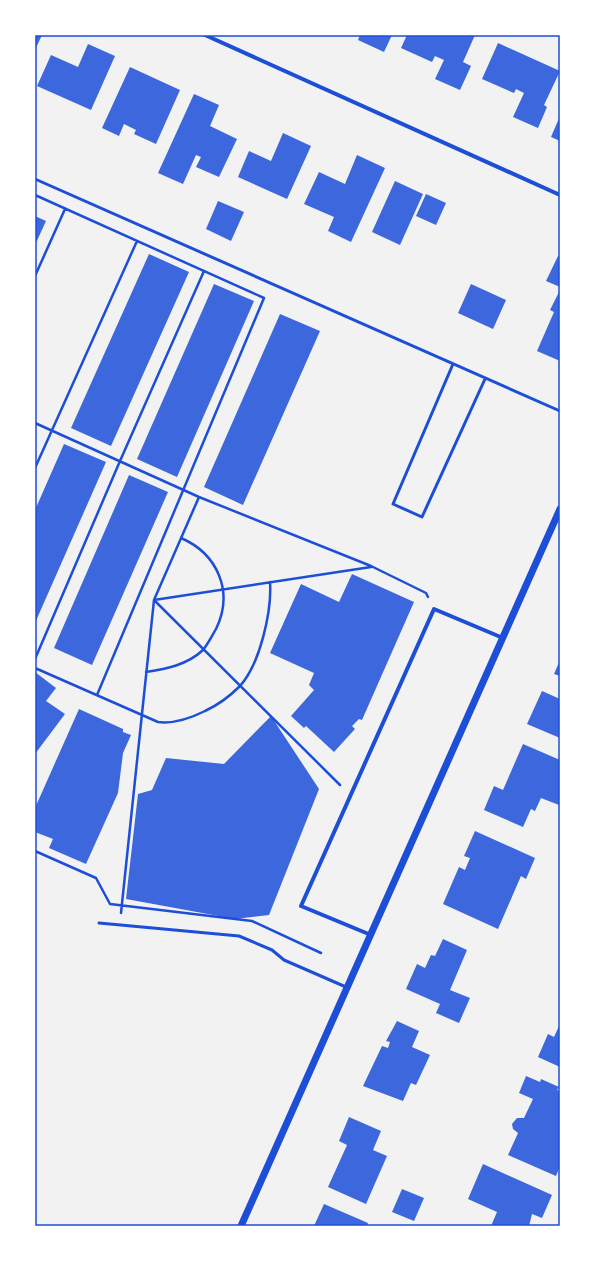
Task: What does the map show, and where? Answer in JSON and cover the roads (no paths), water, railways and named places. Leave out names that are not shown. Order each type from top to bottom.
[{"type":"street","points":[[205,35],[560,195]]},
{"type":"street","points":[[241,1226],[560,509]]},
{"type":"street","points":[[371,935],[302,906],[351,795],[434,609],[503,638]]},
{"type":"lane","points":[[35,179],[560,411]]},
{"type":"lane","points":[[453,364],[393,504],[422,517],[485,379]]},
{"type":"lane","points":[[99,923],[240,936],[272,950],[284,960],[347,988]]}]
